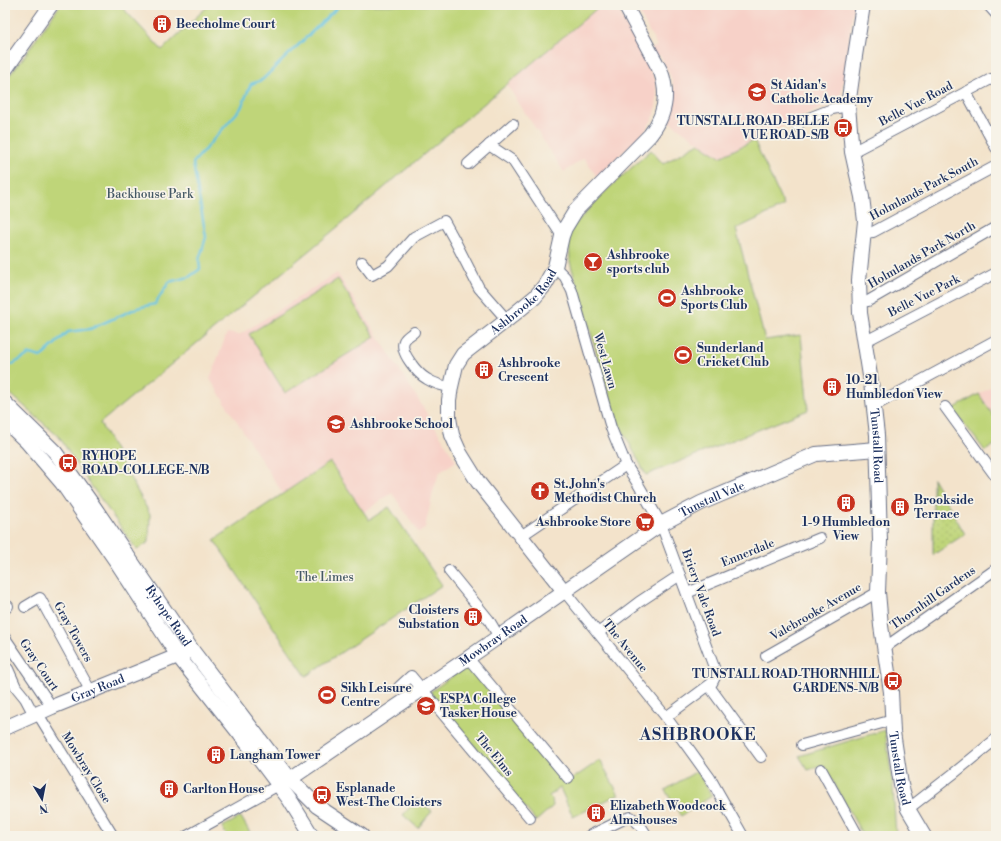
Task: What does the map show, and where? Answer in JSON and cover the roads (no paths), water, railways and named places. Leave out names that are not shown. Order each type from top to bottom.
[{"type":"street","points":[[5,70],[51,5]]},
{"type":"street","name":"Ashbrooke Road","points":[[564,591],[478,482],[456,444],[449,418],[449,400],[456,365],[460,357],[507,320],[540,291],[555,267],[562,236],[568,221],[576,210],[650,135],[656,128],[663,113],[666,96],[662,72],[625,5]]},
{"type":"street","name":"Tunstall Road","points":[[863,5],[848,106],[852,152],[862,197],[864,221],[859,280],[860,313],[874,406],[877,449],[880,541],[878,592],[884,648],[891,692],[893,732],[901,785],[908,809],[924,836]]},
{"type":"street","points":[[988,5],[996,14]]},
{"type":"street","name":"Belle Vue Road","points":[[852,152],[991,79]]},
{"type":"street","points":[[966,92],[996,148]]},
{"type":"street","points":[[797,126],[801,121],[832,109],[848,106]]},
{"type":"street","points":[[468,164],[513,124]]},
{"type":"street","points":[[489,145],[514,161],[562,236]]},
{"type":"street","name":"Holmlands Park South","points":[[864,233],[873,232],[996,166]]},
{"type":"street","points":[[362,262],[372,275],[388,266],[414,237],[444,221],[479,288],[507,320]]},
{"type":"street","name":"Holmlands Park North","points":[[860,302],[868,301],[996,227]]},
{"type":"street","name":"West Lawn","points":[[555,267],[565,277],[572,291],[610,428],[626,465]]},
{"type":"street","name":"Belle Vue Park","points":[[864,342],[996,273]]},
{"type":"street","points":[[414,332],[407,336],[403,343],[410,362],[420,374],[426,378],[438,384],[451,387]]},
{"type":"street","points":[[874,406],[996,340]]},
{"type":"street","name":"Ryhope Road","points":[[5,403],[55,452],[92,504],[284,782],[297,811],[311,836]]},
{"type":"street","points":[[945,407],[996,477]]},
{"type":"street","name":"Ryhope Road","points":[[5,421],[27,442],[62,483],[116,561],[178,656],[250,747],[284,782],[362,836]]},
{"type":"street","name":"Tunstall Vale","points":[[564,591],[660,524],[701,503],[816,454],[877,449]]},
{"type":"street","points":[[520,536],[626,465]]},
{"type":"street","name":"Briery Vale Road","points":[[626,465],[660,524],[680,575],[714,670],[715,678],[709,686]]},
{"type":"street","name":"Ennerdale","points":[[686,592],[820,538]]},
{"type":"street","name":"Thornhill Gardens","points":[[884,648],[996,569]]},
{"type":"street","points":[[449,571],[489,620],[499,637]]},
{"type":"street","points":[[598,633],[639,602],[680,575]]},
{"type":"street","name":"The Avenue","points":[[564,591],[666,717],[710,778],[743,836]]},
{"type":"street","name":"Mowbray Road","points":[[284,782],[422,690],[564,591]]},
{"type":"street","name":"Valebrooke Avenue","points":[[766,656],[878,592]]},
{"type":"street","name":"Gray Towers","points":[[25,607],[40,598],[91,692]]},
{"type":"street","name":"Gray Court","points":[[5,638],[52,707]]},
{"type":"street","name":"Gray Road","points":[[5,728],[52,707],[192,650]]},
{"type":"street","points":[[468,658],[568,778]]},
{"type":"street","name":"Mowbray Close","points":[[5,667],[8,669],[9,681],[36,714],[112,836]]},
{"type":"street","name":"The Elms","points":[[399,687],[412,676],[422,690],[530,818]]},
{"type":"street","points":[[666,717],[709,686],[760,757]]},
{"type":"street","points":[[802,745],[893,720]]},
{"type":"street","points":[[908,809],[996,739]]},
{"type":"street","points":[[307,797],[306,780],[310,766]]},
{"type":"street","points":[[821,769],[858,836]]},
{"type":"street","points":[[187,836],[284,782]]},
{"type":"street","points":[[589,836],[631,817],[640,825],[647,836]]},
{"type":"waterway","points":[[11,365],[30,354],[41,357],[68,332],[90,329],[137,308],[155,304],[169,282],[189,277],[200,269],[199,260],[206,237],[193,163],[241,108],[251,84],[262,80],[340,5]]},
{"type":"place","name":"Beecholme Court","points":[[162,24]]},
{"type":"place","name":"St Aidan's Catholic Academy","points":[[757,92]]},
{"type":"place","name":"TUNSTALL ROAD-BELLE VUE ROAD-S/B","points":[[843,128]]},
{"type":"place","name":"Ashbrooke sports club","points":[[593,262]]},
{"type":"place","name":"Ashbrooke Sports Club","points":[[667,298]]},
{"type":"place","name":"Sunderland Cricket Club","points":[[683,355]]},
{"type":"place","name":"Ashbrooke Crescent","points":[[484,370]]},
{"type":"place","name":"10-21 Humbledon View","points":[[832,387]]},
{"type":"place","name":"Ashbrooke School","points":[[336,424]]},
{"type":"place","name":"RYHOPE ROAD-COLLEGE-N/B","points":[[68,463]]},
{"type":"place","name":"St. John's Methodist Church","points":[[540,491]]},
{"type":"place","name":"1-9 Humbledon View","points":[[846,503]]},
{"type":"place","name":"Brookside Terrace","points":[[900,507]]},
{"type":"place","name":"Ashbrooke Store","points":[[645,522]]},
{"type":"place","name":"Cloisters Substation","points":[[473,617]]},
{"type":"place","name":"TUNSTALL ROAD-THORNHILL GARDENS-N/B","points":[[893,681]]},
{"type":"place","name":"Sikh Leisure Centre","points":[[327,695]]},
{"type":"place","name":"ESPA College Tasker House","points":[[426,706]]},
{"type":"place","name":"Langham Tower","points":[[216,755]]},
{"type":"place","name":"Carlton House","points":[[169,789]]},
{"type":"place","name":"Esplanade West-The Cloisters","points":[[322,795]]},
{"type":"place","name":"Elizabeth Woodcock Almshouses","points":[[596,813]]},
{"type":"district","name":"ASHBROOKE","points":[[698,735]]},
{"type":"park label","name":"Backhouse Park","points":[[150,194]]},
{"type":"park label","name":"The Limes","points":[[325,577]]}]
